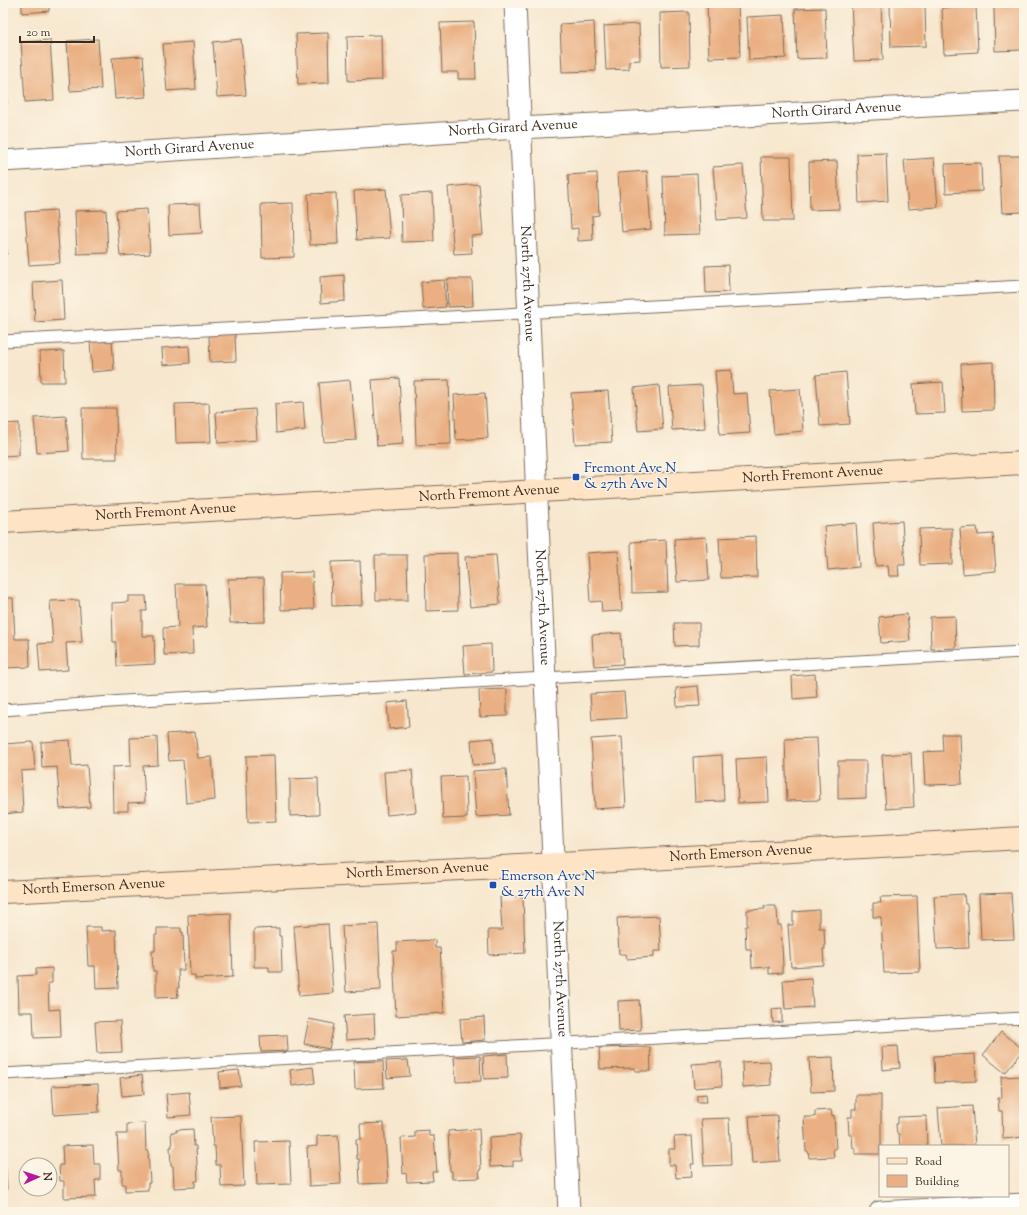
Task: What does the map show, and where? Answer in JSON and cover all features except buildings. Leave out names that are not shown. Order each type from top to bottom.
[{"type":"street","name":"North 27th Avenue","points":[[515,3],[528,312],[563,1044],[569,1212]]},
{"type":"street","name":"North Girard Avenue","points":[[3,161],[520,128],[1024,102]]},
{"type":"street","name":"North Fremont Avenue","points":[[3,522],[1024,463]]},
{"type":"street","name":"North Emerson Avenue","points":[[3,892],[1024,838]]},
{"type":"street","points":[[880,1212],[1024,1204]]},
{"type":"lane","points":[[3,341],[1024,286]]},
{"type":"lane","points":[[3,710],[124,701],[1024,652]]},
{"type":"lane","points":[[3,1074],[1024,1018]]},
{"type":"place","name":"Fremont Ave N & 27th Ave N","points":[[576,477]]},
{"type":"place","name":"Emerson Ave N & 27th Ave N","points":[[493,885]]}]
